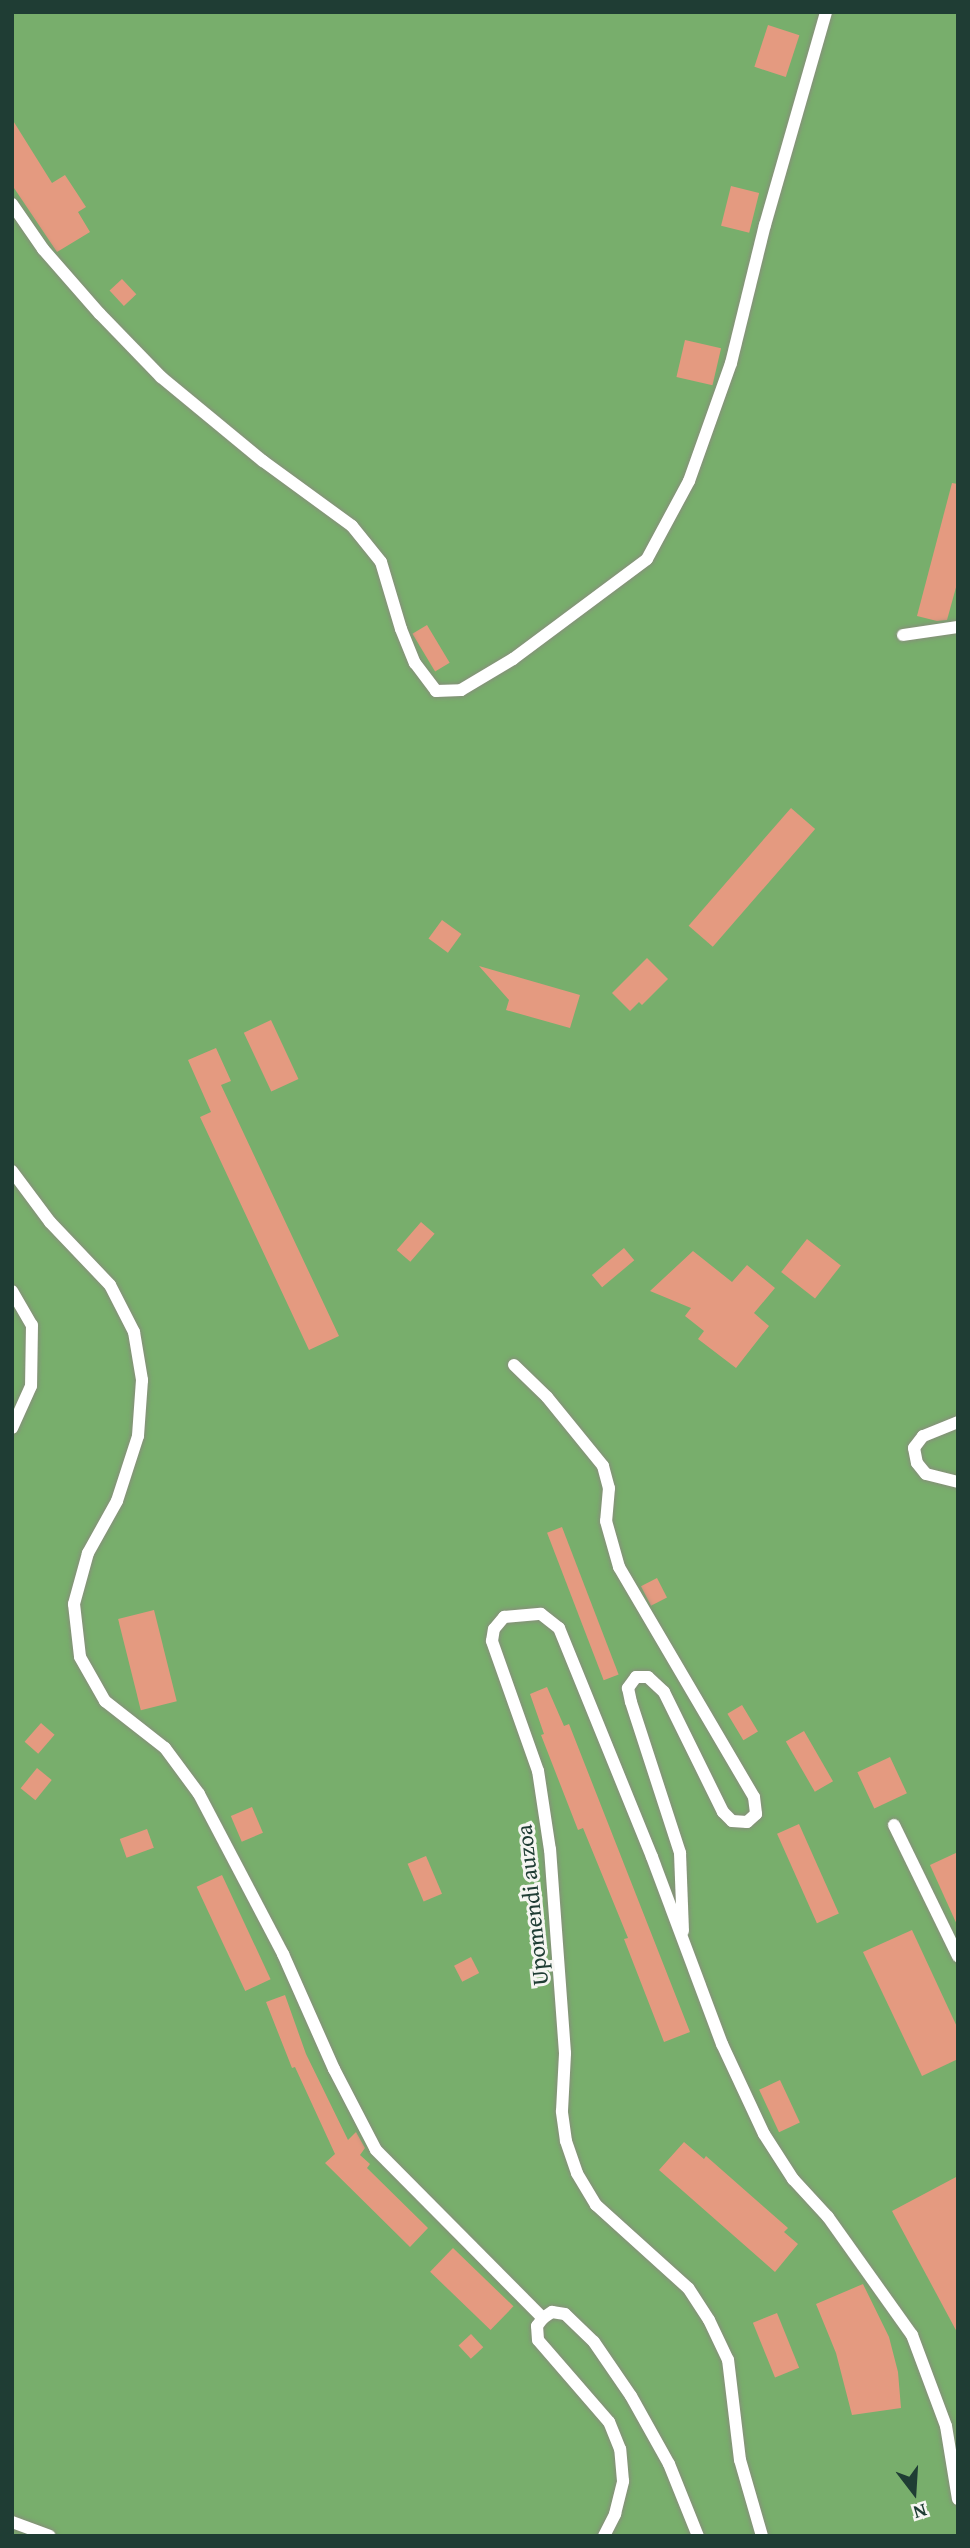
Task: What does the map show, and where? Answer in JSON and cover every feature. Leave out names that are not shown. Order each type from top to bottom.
[{"type":"lane","points":[[12,204],[43,249],[100,314],[161,377],[262,461],[352,526],[381,562],[401,629],[415,663],[436,691],[461,690],[513,659],[647,559],[689,481],[731,363],[765,225],[826,12]]},
{"type":"lane","points":[[903,635],[958,627]]},
{"type":"lane","points":[[12,1171],[50,1222],[110,1285],[134,1332],[142,1380],[138,1436],[117,1501],[88,1553],[74,1604],[80,1657],[105,1701],[165,1748],[199,1794],[284,1954],[334,2069],[376,2150],[542,2318]]},
{"type":"lane","points":[[12,1291],[32,1325],[31,1386],[12,1428]]},
{"type":"lane","name":"Upomendi auzoa","points":[[514,1365],[547,1397],[603,1466],[609,1488],[606,1521],[619,1567],[754,1797],[755,1814],[747,1822],[732,1821],[723,1812],[664,1692],[648,1676],[636,1677],[628,1688],[631,1702],[680,1853],[684,1941]]},
{"type":"lane","points":[[958,1422],[923,1436],[914,1448],[917,1463],[926,1474],[958,1482]]},
{"type":"lane","name":"Upomendi auzoa","points":[[762,2536],[740,2460],[728,2360],[709,2320],[688,2288],[596,2206],[577,2174],[566,2141],[562,2111],[565,2053],[563,2013],[551,1850],[538,1771],[492,1641],[494,1629],[504,1617],[541,1614],[559,1628],[684,1941],[722,2044],[764,2134],[793,2179],[828,2217],[912,2335],[946,2426],[958,2499]]},
{"type":"lane","points":[[894,1825],[958,1956]]},
{"type":"lane","points":[[604,2536],[615,2514],[623,2481],[620,2449],[609,2422],[538,2340],[537,2326],[542,2318],[552,2312],[565,2314],[594,2342],[631,2396],[669,2464],[698,2536]]},
{"type":"lane","points":[[12,2522],[50,2536]]},
{"type":"green space","points":[[12,12],[958,12],[958,2536],[12,2536]]},
{"type":"building","points":[[768,25],[799,35],[786,77],[754,67]]},
{"type":"building","points":[[12,119],[52,183],[65,175],[86,207],[78,212],[90,232],[57,252],[12,185]]},
{"type":"building","points":[[731,186],[759,193],[749,233],[721,226]]},
{"type":"building","points":[[122,279],[136,294],[124,306],[110,291]]},
{"type":"building","points":[[685,340],[721,348],[713,385],[676,377]]},
{"type":"building","points":[[952,483],[958,484],[958,580],[947,620],[937,621],[917,616]]},
{"type":"building","points":[[427,625],[450,663],[435,671],[412,634]]},
{"type":"building","points":[[791,808],[815,829],[713,947],[689,926]]},
{"type":"building","points":[[442,920],[461,934],[448,953],[428,939]]},
{"type":"building","points":[[647,958],[668,979],[642,1005],[639,1002],[630,1011],[612,993]]},
{"type":"building","points":[[479,966],[580,995],[570,1028],[506,1010],[509,1000]]},
{"type":"building","points":[[271,1020],[298,1079],[271,1092],[244,1033]]},
{"type":"building","points":[[216,1048],[231,1081],[221,1085],[339,1336],[309,1350],[200,1117],[211,1112],[188,1060]]},
{"type":"building","points":[[421,1222],[435,1234],[410,1262],[397,1250]]},
{"type":"building","points":[[807,1239],[841,1265],[815,1299],[781,1272]]},
{"type":"building","points":[[624,1248],[634,1260],[602,1287],[592,1275]]},
{"type":"building","points":[[693,1251],[732,1282],[747,1265],[775,1288],[754,1313],[769,1326],[736,1368],[698,1339],[704,1331],[685,1316],[691,1308],[650,1291]]},
{"type":"building","points":[[562,1527],[619,1675],[604,1680],[547,1533]]},
{"type":"building","points":[[657,1578],[667,1598],[651,1606],[641,1586]]},
{"type":"building","points":[[154,1610],[177,1701],[141,1710],[118,1619]]},
{"type":"building","points":[[547,1687],[564,1726],[569,1724],[690,2032],[664,2042],[624,1939],[628,1938],[583,1828],[578,1830],[541,1735],[544,1734],[530,1694]]},
{"type":"building","points":[[742,1705],[758,1732],[743,1740],[727,1714]]},
{"type":"building","points":[[41,1723],[55,1735],[38,1754],[25,1742]]},
{"type":"building","points":[[804,1731],[833,1781],[815,1792],[786,1742]]},
{"type":"building","points":[[890,1757],[907,1793],[874,1808],[857,1772]]},
{"type":"building","points":[[37,1768],[52,1780],[35,1800],[21,1788]]},
{"type":"building","points":[[252,1807],[263,1833],[242,1842],[231,1816]]},
{"type":"building","points":[[799,1824],[839,1914],[817,1923],[777,1834]]},
{"type":"building","points":[[147,1829],[154,1848],[127,1858],[120,1839]]},
{"type":"building","points":[[958,1852],[958,1927],[930,1865]]},
{"type":"building","points":[[426,1856],[442,1894],[424,1902],[408,1864]]},
{"type":"building","points":[[222,1875],[271,1979],[245,1991],[197,1887]]},
{"type":"building","points":[[912,1930],[958,2029],[958,2059],[922,2076],[863,1952]]},
{"type":"building","points":[[471,1957],[479,1973],[462,1982],[454,1966]]},
{"type":"building","points":[[285,1995],[306,2054],[348,2140],[356,2132],[365,2148],[360,2155],[370,2164],[367,2168],[428,2228],[410,2247],[325,2163],[335,2154],[295,2067],[292,2068],[266,2002]]},
{"type":"building","points":[[780,2080],[800,2123],[779,2132],[759,2090]]},
{"type":"building","points":[[684,2142],[704,2159],[706,2156],[788,2228],[784,2232],[798,2244],[775,2272],[659,2170]]},
{"type":"building","points":[[958,2176],[958,2334],[892,2211]]},
{"type":"building","points":[[453,2248],[513,2306],[491,2330],[430,2272]]},
{"type":"building","points":[[863,2284],[889,2337],[898,2372],[901,2408],[852,2415],[836,2353],[816,2304]]},
{"type":"building","points":[[777,2313],[799,2368],[775,2377],[753,2323]]},
{"type":"building","points":[[471,2334],[483,2347],[471,2359],[459,2346]]}]
